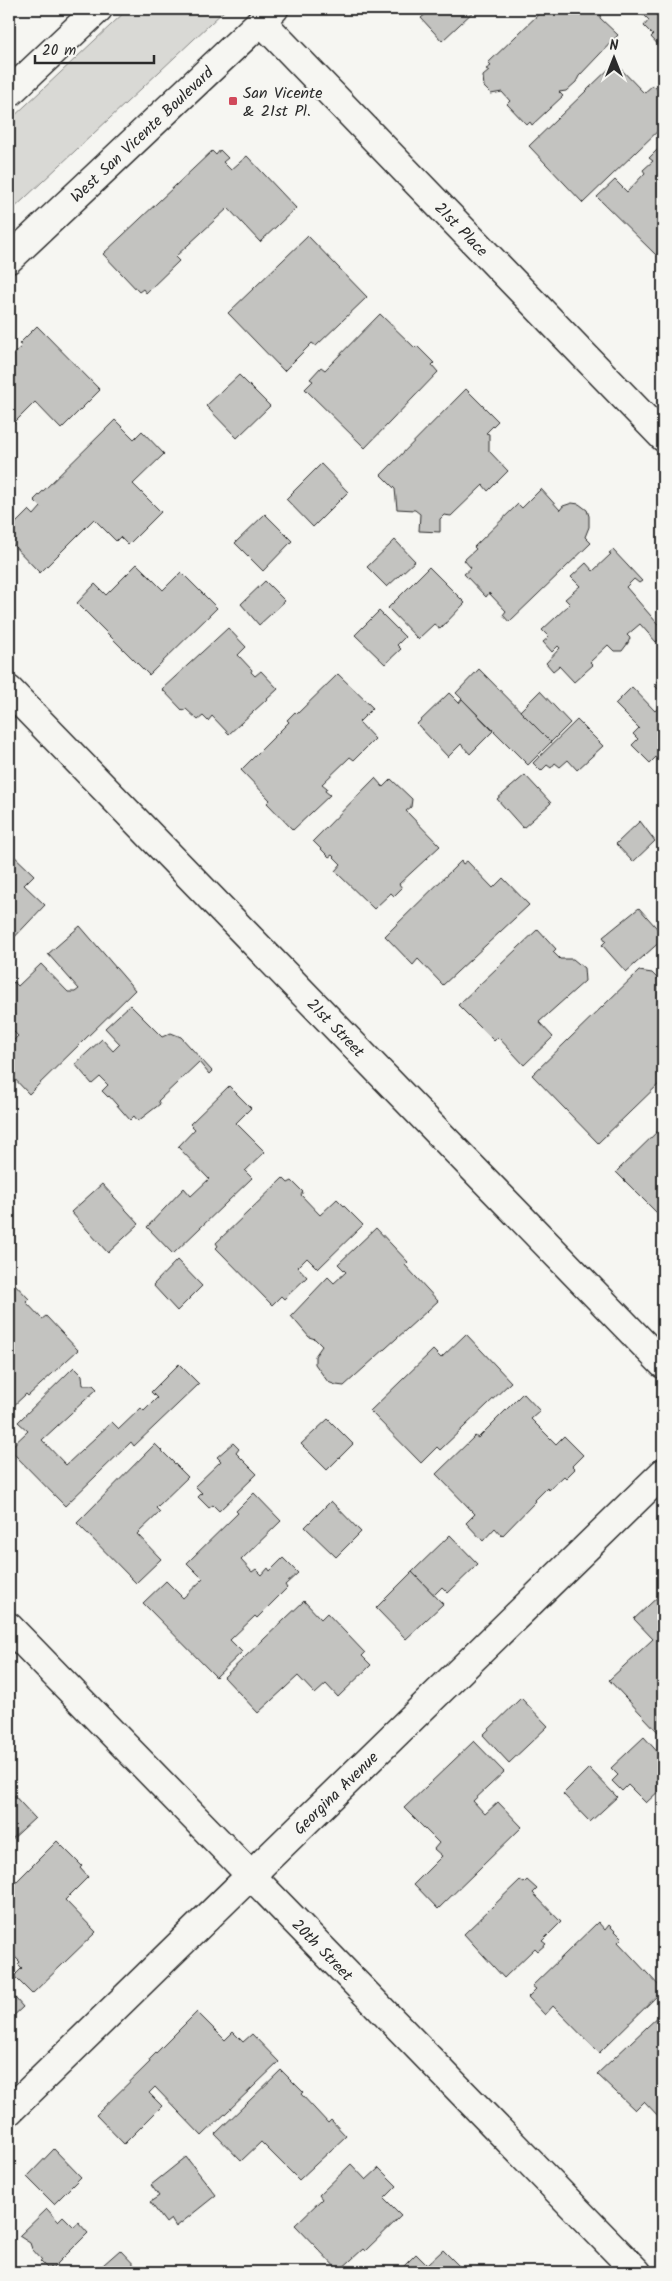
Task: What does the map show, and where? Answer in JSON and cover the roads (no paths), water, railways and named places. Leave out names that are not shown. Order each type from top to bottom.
[{"type":"street","points":[[9,93],[98,9]]},
{"type":"street","name":"West San Vicente Boulevard","points":[[9,258],[267,15]]},
{"type":"street","name":"21st Place","points":[[267,15],[663,437]]},
{"type":"street","name":"21st Street","points":[[9,690],[663,1364]]},
{"type":"street","name":"Georgina Avenue","points":[[9,2112],[663,1473]]},
{"type":"street","name":"20th Street","points":[[9,1627],[637,2272]]},
{"type":"place","name":"San Vicente & 21st Pl.","points":[[233,101]]}]
